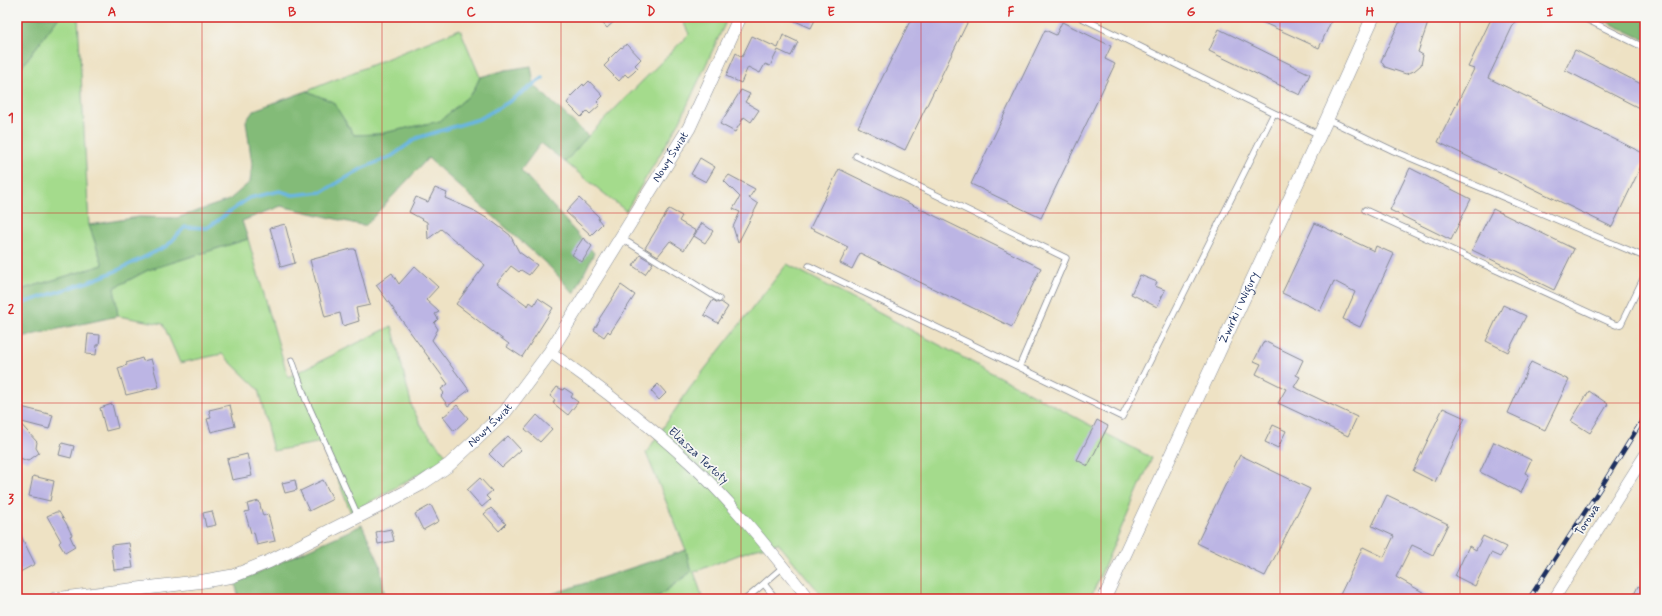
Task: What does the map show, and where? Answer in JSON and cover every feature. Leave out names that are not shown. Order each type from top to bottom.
[{"type":"street","name":"Nowy Świat","points":[[55,599],[204,581],[233,576],[268,562],[421,484],[449,465],[505,412],[550,352],[689,128],[740,17]]},
{"type":"street","name":"Żwirki i Wigury","points":[[1107,598],[1373,17]]},
{"type":"street","name":"Eliasza Tertoły","points":[[550,352],[627,409],[691,464],[729,504],[809,599]]},
{"type":"street","name":"Torowa","points":[[1554,599],[1645,455]]},
{"type":"lane","points":[[1080,17],[1320,135]]},
{"type":"lane","points":[[1582,17],[1645,48]]},
{"type":"lane","points":[[809,266],[1122,416],[1274,113]]},
{"type":"lane","points":[[1327,119],[1394,151],[1645,257]]},
{"type":"lane","points":[[856,156],[1066,258],[1019,367]]},
{"type":"lane","points":[[1365,210],[1616,325],[1621,324],[1645,275]]},
{"type":"lane","points":[[621,238],[720,299]]},
{"type":"lane","points":[[292,360],[306,400],[358,516]]},
{"type":"lane","points":[[746,599],[783,567]]},
{"type":"lane","points":[[764,584],[776,599]]},
{"type":"green space","points":[[17,17],[59,17],[17,73]]},
{"type":"green space","points":[[59,17],[78,17],[89,225],[103,265],[17,291],[17,73]]},
{"type":"green space","points":[[681,17],[728,17],[680,121],[626,211],[565,162],[588,136],[689,34]]},
{"type":"green space","points":[[1597,17],[1645,17],[1645,40]]},
{"type":"green space","points":[[460,29],[480,77],[473,92],[440,121],[379,134],[354,135],[333,103],[307,91]]},
{"type":"green space","points":[[531,66],[534,85],[588,136],[565,162],[541,143],[521,170],[594,253],[574,294],[551,268],[428,158],[365,226],[281,206],[242,221],[248,239],[148,270],[114,288],[118,316],[17,338],[17,291],[103,265],[89,225],[139,217],[177,218],[229,200],[250,182],[252,164],[246,121],[254,110],[307,91],[333,102],[354,135],[379,134],[440,121],[473,92],[480,77],[506,70]]},
{"type":"green space","points":[[248,239],[288,377],[392,326],[412,407],[422,427],[448,457],[351,513],[323,442],[273,451],[258,389],[222,354],[180,363],[163,324],[118,316],[114,288],[148,270]]},
{"type":"green space","points":[[787,264],[1152,458],[1090,599],[825,599],[778,543],[754,549],[694,572],[703,599],[655,599],[691,572],[686,550],[646,453],[690,388]]},
{"type":"green space","points":[[362,525],[380,564],[385,599],[239,599],[235,583]]},
{"type":"green space","points":[[686,550],[691,572],[655,599],[542,599],[546,596]]},
{"type":"building","points":[[597,17],[619,17],[607,28]]},
{"type":"building","points":[[786,17],[809,17],[815,20],[811,28]]},
{"type":"building","points":[[912,17],[970,17],[905,150],[858,127]]},
{"type":"building","points":[[1251,17],[1333,17],[1319,48]]},
{"type":"building","points":[[1402,17],[1430,17],[1418,52],[1423,55],[1421,65],[1414,71],[1406,74],[1385,67],[1381,61]]},
{"type":"building","points":[[1492,17],[1517,17],[1488,78],[1645,154],[1645,158],[1612,227],[1438,142],[1474,69],[1468,67]]},
{"type":"building","points":[[1062,22],[1111,46],[1105,59],[1115,64],[1041,218],[971,184],[1045,30],[1056,35]]},
{"type":"building","points":[[1219,29],[1310,74],[1300,95],[1209,51]]},
{"type":"building","points":[[783,35],[798,42],[791,56],[778,50],[770,66],[765,64],[760,73],[748,67],[741,83],[726,76],[736,53],[742,57],[752,36],[778,48]]},
{"type":"building","points":[[627,44],[641,59],[635,65],[638,68],[633,73],[628,77],[625,74],[619,81],[604,66],[621,47],[622,48]]},
{"type":"building","points":[[1575,50],[1645,86],[1645,111],[1565,70]]},
{"type":"building","points":[[589,81],[603,96],[597,102],[600,105],[590,114],[587,111],[581,117],[567,103],[571,98],[570,97],[583,84],[584,86]]},
{"type":"building","points":[[741,90],[750,94],[745,102],[759,110],[751,122],[744,117],[735,132],[720,124]]},
{"type":"building","points":[[700,158],[715,167],[706,182],[691,174]]},
{"type":"building","points":[[1410,168],[1471,199],[1451,240],[1390,210]]},
{"type":"building","points":[[839,169],[1041,268],[1012,327],[860,253],[852,269],[840,263],[848,247],[810,228]]},
{"type":"building","points":[[729,175],[755,189],[749,198],[758,204],[738,243],[733,227],[740,212],[733,209],[740,197],[724,181]]},
{"type":"building","points":[[435,188],[447,193],[445,198],[473,210],[493,222],[510,235],[519,252],[537,265],[529,275],[521,270],[519,272],[511,266],[497,283],[528,306],[530,302],[534,305],[538,298],[553,308],[522,357],[507,347],[509,344],[456,304],[485,265],[441,229],[428,239],[427,222],[409,212],[416,197],[428,202]]},
{"type":"building","points":[[579,198],[599,217],[598,219],[602,224],[591,235],[566,212]]},
{"type":"building","points":[[669,209],[682,216],[679,221],[696,231],[684,250],[670,241],[658,256],[645,248]]},
{"type":"building","points":[[1493,209],[1574,249],[1554,290],[1472,250]]},
{"type":"building","points":[[702,223],[713,231],[705,243],[694,236]]},
{"type":"building","points":[[1315,223],[1374,251],[1376,246],[1394,254],[1360,327],[1343,319],[1355,292],[1334,281],[1320,311],[1282,293]]},
{"type":"building","points":[[285,224],[295,263],[281,267],[270,228]]},
{"type":"building","points":[[583,238],[592,246],[582,262],[572,255]]},
{"type":"building","points":[[355,249],[370,305],[356,308],[359,321],[343,326],[340,313],[325,317],[310,260]]},
{"type":"building","points":[[640,255],[653,263],[645,274],[633,266]]},
{"type":"building","points":[[415,266],[438,287],[426,300],[439,312],[435,314],[438,319],[434,323],[438,329],[432,340],[469,390],[448,406],[441,396],[444,393],[441,389],[448,384],[376,285],[392,273],[399,284]]},
{"type":"building","points":[[1140,275],[1157,282],[1155,286],[1165,290],[1157,307],[1131,294]]},
{"type":"building","points":[[621,285],[635,295],[610,333],[608,331],[604,337],[594,330],[600,320],[599,319]]},
{"type":"building","points":[[713,300],[718,303],[721,302],[728,307],[718,323],[704,315]]},
{"type":"building","points":[[1503,305],[1526,316],[1508,352],[1486,341]]},
{"type":"building","points":[[88,334],[100,335],[96,355],[86,354]]},
{"type":"building","points":[[1264,341],[1303,360],[1296,375],[1300,377],[1294,387],[1357,417],[1348,436],[1278,403],[1286,389],[1256,374],[1261,364],[1254,361]]},
{"type":"building","points":[[142,358],[143,361],[151,359],[159,387],[126,395],[118,368],[127,365],[126,363]]},
{"type":"building","points":[[1531,362],[1569,380],[1545,430],[1508,413]]},
{"type":"building","points":[[658,384],[666,393],[659,400],[651,391]]},
{"type":"building","points":[[557,387],[563,390],[564,388],[573,394],[571,397],[578,402],[568,415],[553,403],[555,400],[550,396]]},
{"type":"building","points":[[1589,391],[1608,404],[1590,433],[1571,421]]},
{"type":"building","points":[[112,404],[118,428],[106,431],[100,408]]},
{"type":"building","points":[[230,405],[235,426],[211,432],[207,419],[211,418],[209,410]]},
{"type":"building","points":[[457,405],[468,418],[454,431],[443,417]]},
{"type":"building","points":[[17,406],[53,415],[49,429],[18,421],[37,442],[36,448],[39,453],[28,461],[17,457]]},
{"type":"building","points":[[1443,408],[1465,418],[1435,482],[1413,471]]},
{"type":"building","points":[[537,415],[552,429],[540,442],[525,429]]},
{"type":"building","points":[[1097,420],[1108,426],[1088,466],[1077,460]]},
{"type":"building","points":[[1273,425],[1286,431],[1278,448],[1265,442]]},
{"type":"building","points":[[508,436],[521,450],[502,467],[489,454]]},
{"type":"building","points":[[1494,442],[1531,460],[1525,473],[1529,475],[1521,493],[1480,472]]},
{"type":"building","points":[[62,443],[74,446],[71,458],[59,455]]},
{"type":"building","points":[[247,454],[252,476],[232,480],[227,459]]},
{"type":"building","points":[[1240,455],[1310,489],[1265,576],[1197,543]]},
{"type":"building","points":[[33,476],[54,481],[50,501],[29,496]]},
{"type":"building","points":[[480,478],[492,491],[486,496],[490,500],[482,507],[467,490]]},
{"type":"building","points":[[295,480],[297,490],[285,493],[282,483]]},
{"type":"building","points":[[323,480],[333,499],[309,511],[300,491]]},
{"type":"building","points":[[1387,495],[1448,524],[1433,555],[1412,545],[1396,577],[1435,599],[1338,599],[1363,547],[1384,557],[1394,536],[1372,526]]},
{"type":"building","points":[[259,501],[263,516],[268,514],[275,541],[257,545],[254,532],[251,533],[245,512],[249,511],[247,504]]},
{"type":"building","points":[[431,505],[439,521],[423,530],[415,514]]},
{"type":"building","points":[[491,508],[506,524],[499,531],[484,514]]},
{"type":"building","points":[[212,511],[216,525],[206,527],[203,513]]},
{"type":"building","points":[[59,512],[66,523],[72,535],[70,536],[75,547],[65,553],[59,543],[61,541],[47,516]]},
{"type":"building","points":[[17,528],[35,564],[20,572],[17,566]]},
{"type":"building","points":[[391,529],[394,541],[378,544],[376,532]]},
{"type":"building","points":[[1483,536],[1506,547],[1500,557],[1491,553],[1475,586],[1455,576],[1469,546],[1476,550]]},
{"type":"building","points":[[129,543],[133,568],[114,570],[111,545]]},
{"type":"building","points":[[1638,586],[1645,590],[1645,599],[1632,599]]},
{"type":"waterway","points":[[17,305],[88,282],[116,271],[167,246],[185,227],[207,228],[249,198],[280,191],[293,195],[322,192],[363,168],[392,156],[417,138],[479,119],[507,103],[543,78]]},
{"type":"railway","points":[[1529,599],[1645,416]]}]
